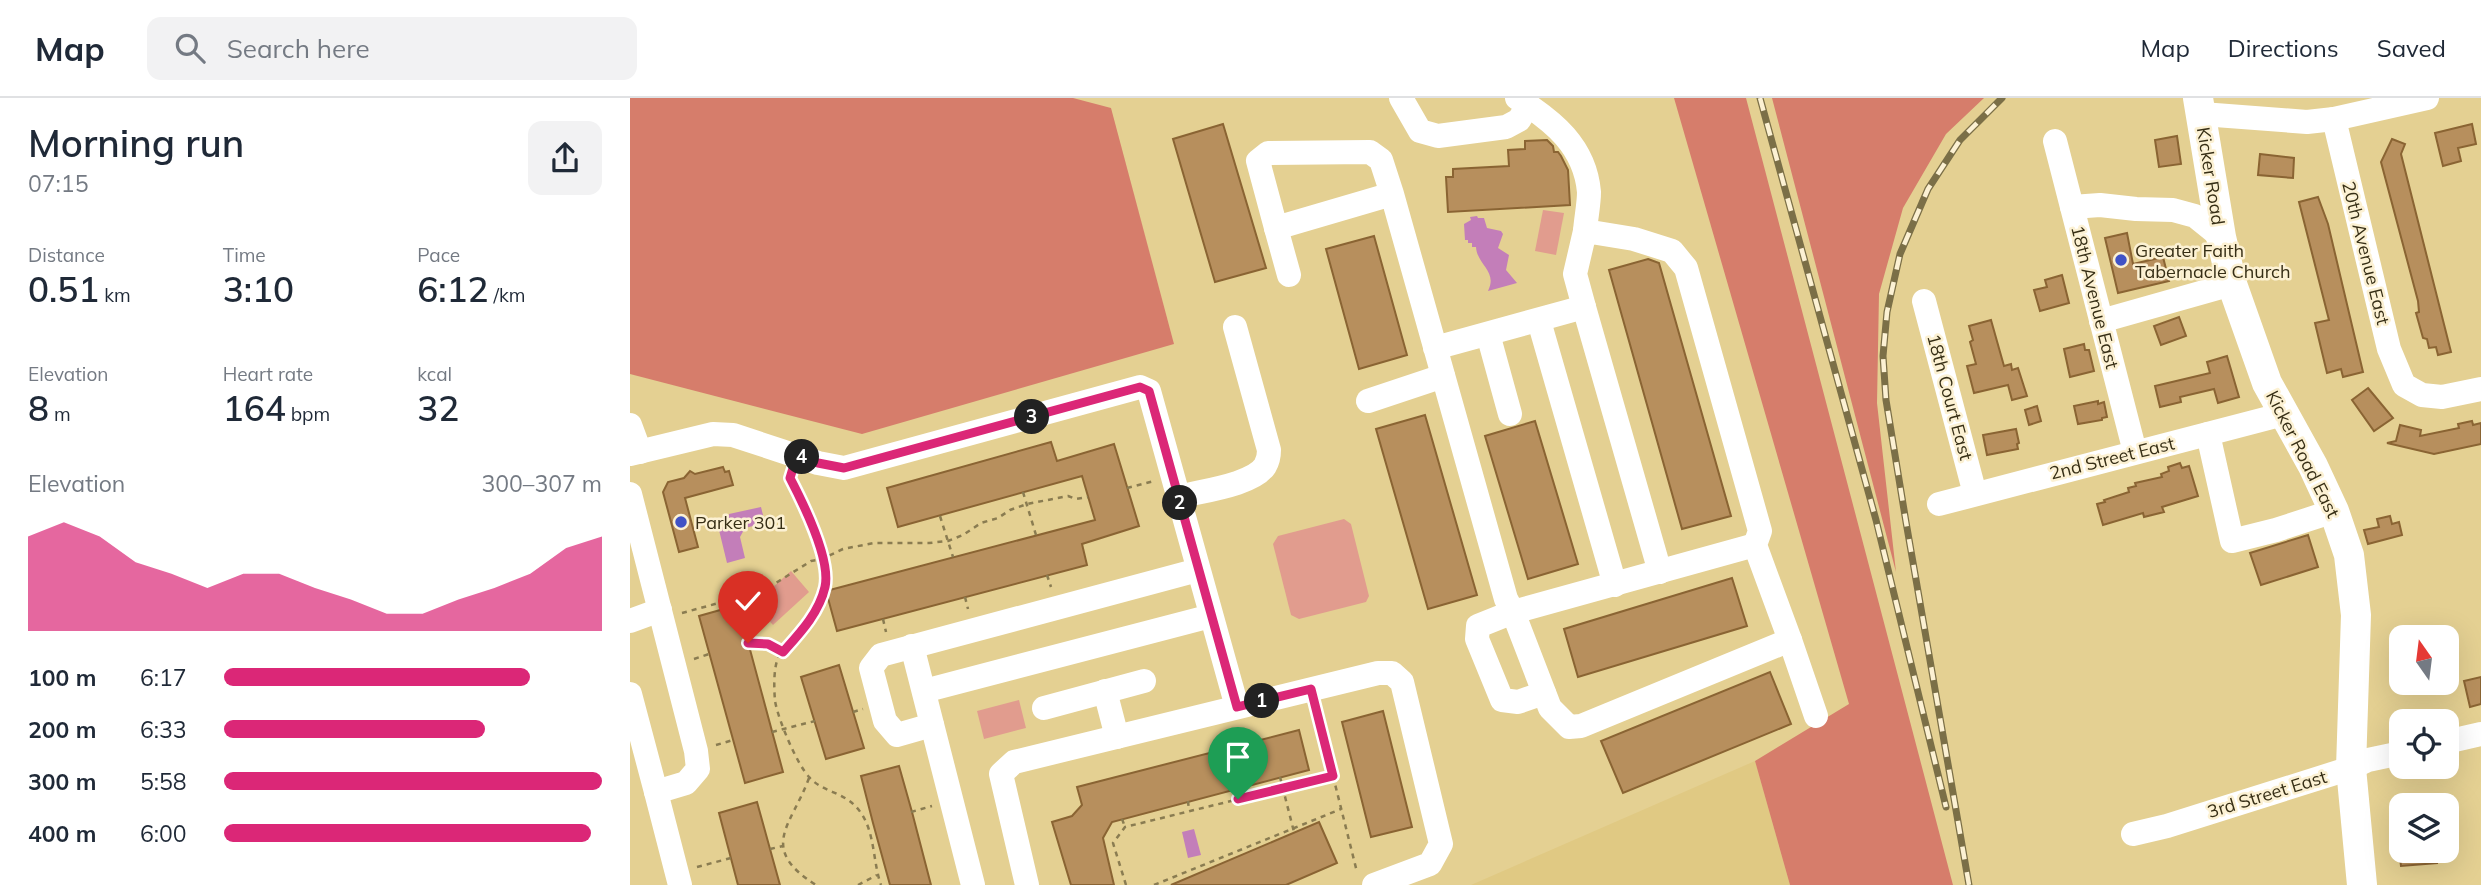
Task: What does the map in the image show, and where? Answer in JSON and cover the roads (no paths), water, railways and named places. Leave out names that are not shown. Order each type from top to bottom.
[{"type":"main road","name":"Kicker Road","points":[[2200,106],[2221,237]]},
{"type":"main road","name":"Kicker Road East","points":[[2221,237],[2232,285],[2267,383],[2313,466],[2334,512],[2349,555],[2356,615],[2351,768],[2362,885]]},
{"type":"street","points":[[1401,98],[1420,131],[1438,136],[1506,127],[1519,120],[1523,102],[1567,137],[1584,163],[1589,194],[1585,231],[1575,274],[1660,572]]},
{"type":"street","points":[[2200,106],[2287,121],[2334,119],[2427,98]]},
{"type":"street","name":"20th Avenue East","points":[[2334,119],[2389,349],[2404,385],[2422,395],[2442,397],[2481,389]]},
{"type":"street","name":"18th Avenue East","points":[[2055,141],[2135,452]]},
{"type":"street","points":[[1289,275],[1258,161],[1268,153],[1370,152],[1381,160],[1392,194],[1506,599],[1550,708],[1569,727],[1581,726],[1790,639]]},
{"type":"street","points":[[1276,228],[1392,194]]},
{"type":"street","points":[[2072,206],[2100,205],[2173,210],[2195,216],[2221,237]]},
{"type":"street","points":[[1585,231],[1634,239],[1672,251],[1686,268],[1760,531],[1755,545],[1816,716]]},
{"type":"street","points":[[2101,321],[2232,285]]},
{"type":"street","name":"18th Court East","points":[[1924,301],[1975,494]]},
{"type":"street","points":[[1436,348],[1584,307]]},
{"type":"street","points":[[1539,321],[1615,585]]},
{"type":"street","points":[[1176,486],[1247,480],[1267,464],[1269,450],[1235,327]]},
{"type":"street","points":[[1488,334],[1510,414]]},
{"type":"street","points":[[1368,401],[1443,376]]},
{"type":"street","points":[[630,425],[635,453],[713,434],[733,435],[818,463],[844,468],[1140,387],[1149,391],[1237,707]]},
{"type":"street","name":"2nd Street East","points":[[1939,503],[2284,414]]},
{"type":"street","points":[[2208,434],[2232,541],[2334,512]]},
{"type":"street","points":[[630,494],[696,751],[698,769],[686,783],[656,792]]},
{"type":"street","points":[[1544,693],[1518,702],[1502,700],[1477,639],[1478,626],[1513,612],[1755,545]]},
{"type":"street","points":[[932,725],[897,735],[885,721],[871,668],[881,655],[1198,570]]},
{"type":"street","points":[[630,621],[661,614]]},
{"type":"street","points":[[924,691],[1211,616]]},
{"type":"street","points":[[912,646],[974,885]]},
{"type":"street","points":[[1027,885],[1001,774],[1014,762],[1378,673],[1392,673],[1402,682],[1441,844],[1430,863],[1366,879]]},
{"type":"street","points":[[1044,708],[1144,681]]},
{"type":"street","points":[[1105,691],[1117,737]]},
{"type":"street","points":[[630,694],[678,879]]},
{"type":"street","points":[[2459,739],[2481,734]]},
{"type":"street","name":"3rd Street East","points":[[2133,834],[2167,826],[2351,768],[2368,760],[2389,756]]},
{"type":"railway","points":[[1760,98],[1876,520],[1946,807]]},
{"type":"railway","points":[[1969,885],[1886,400],[1883,356],[1887,312],[1900,254],[1928,189],[1960,140],[2002,98]]},
{"type":"place","name":"Greater Faith Tabernacle Church","points":[[2121,260]]},
{"type":"place","name":"Parker 301","points":[[681,522]]}]
